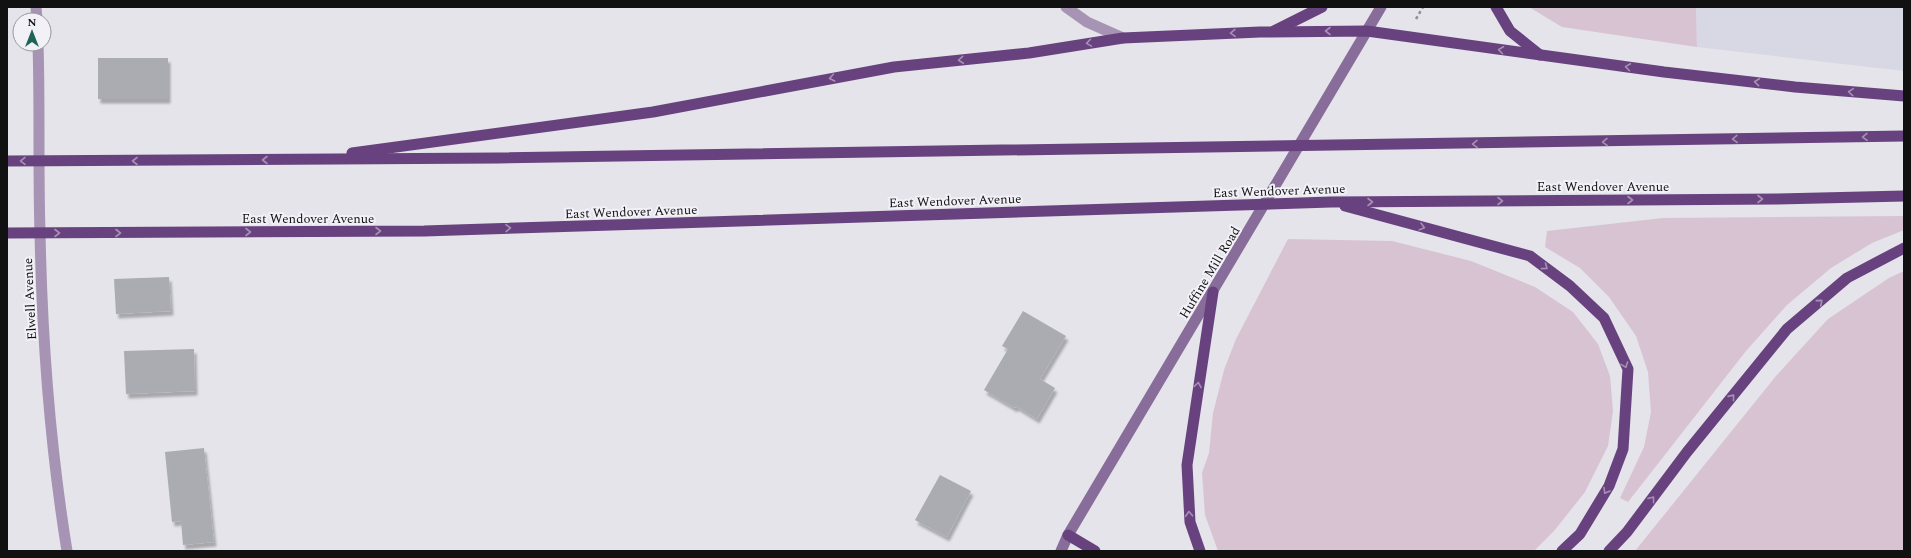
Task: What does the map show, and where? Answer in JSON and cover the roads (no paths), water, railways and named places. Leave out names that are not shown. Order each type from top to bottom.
[{"type":"highway","points":[[1272,32],[1322,7]]},
{"type":"highway","points":[[1496,7],[1510,31],[1540,55]]},
{"type":"highway","points":[[304,160],[653,112],[894,66],[1029,52],[1123,38],[1272,32],[1367,31],[1664,72],[1796,87],[1904,96]]},
{"type":"highway","points":[[7,161],[304,160],[1466,144],[1904,136]]},
{"type":"highway","name":"East Wendover Avenue","points":[[7,233],[424,231],[1331,202],[1778,199],[1904,196]]},
{"type":"highway","points":[[1331,202],[1530,256],[1570,286],[1604,318],[1628,369],[1623,449],[1609,486],[1580,534],[1562,551]]},
{"type":"highway","points":[[1609,551],[1627,532],[1687,452],[1787,329],[1847,278],[1904,248]]},
{"type":"highway","points":[[1200,551],[1190,522],[1187,465],[1213,292]]},
{"type":"highway","points":[[1068,535],[1095,551]]},
{"type":"main road","name":"Huffine Mill Road","points":[[1061,551],[1068,535],[1382,7]]},
{"type":"street","points":[[1066,7],[1087,22],[1123,38]]},
{"type":"street","name":"Elwell Avenue","points":[[38,52],[40,233],[48,396],[57,487],[67,551]]}]
